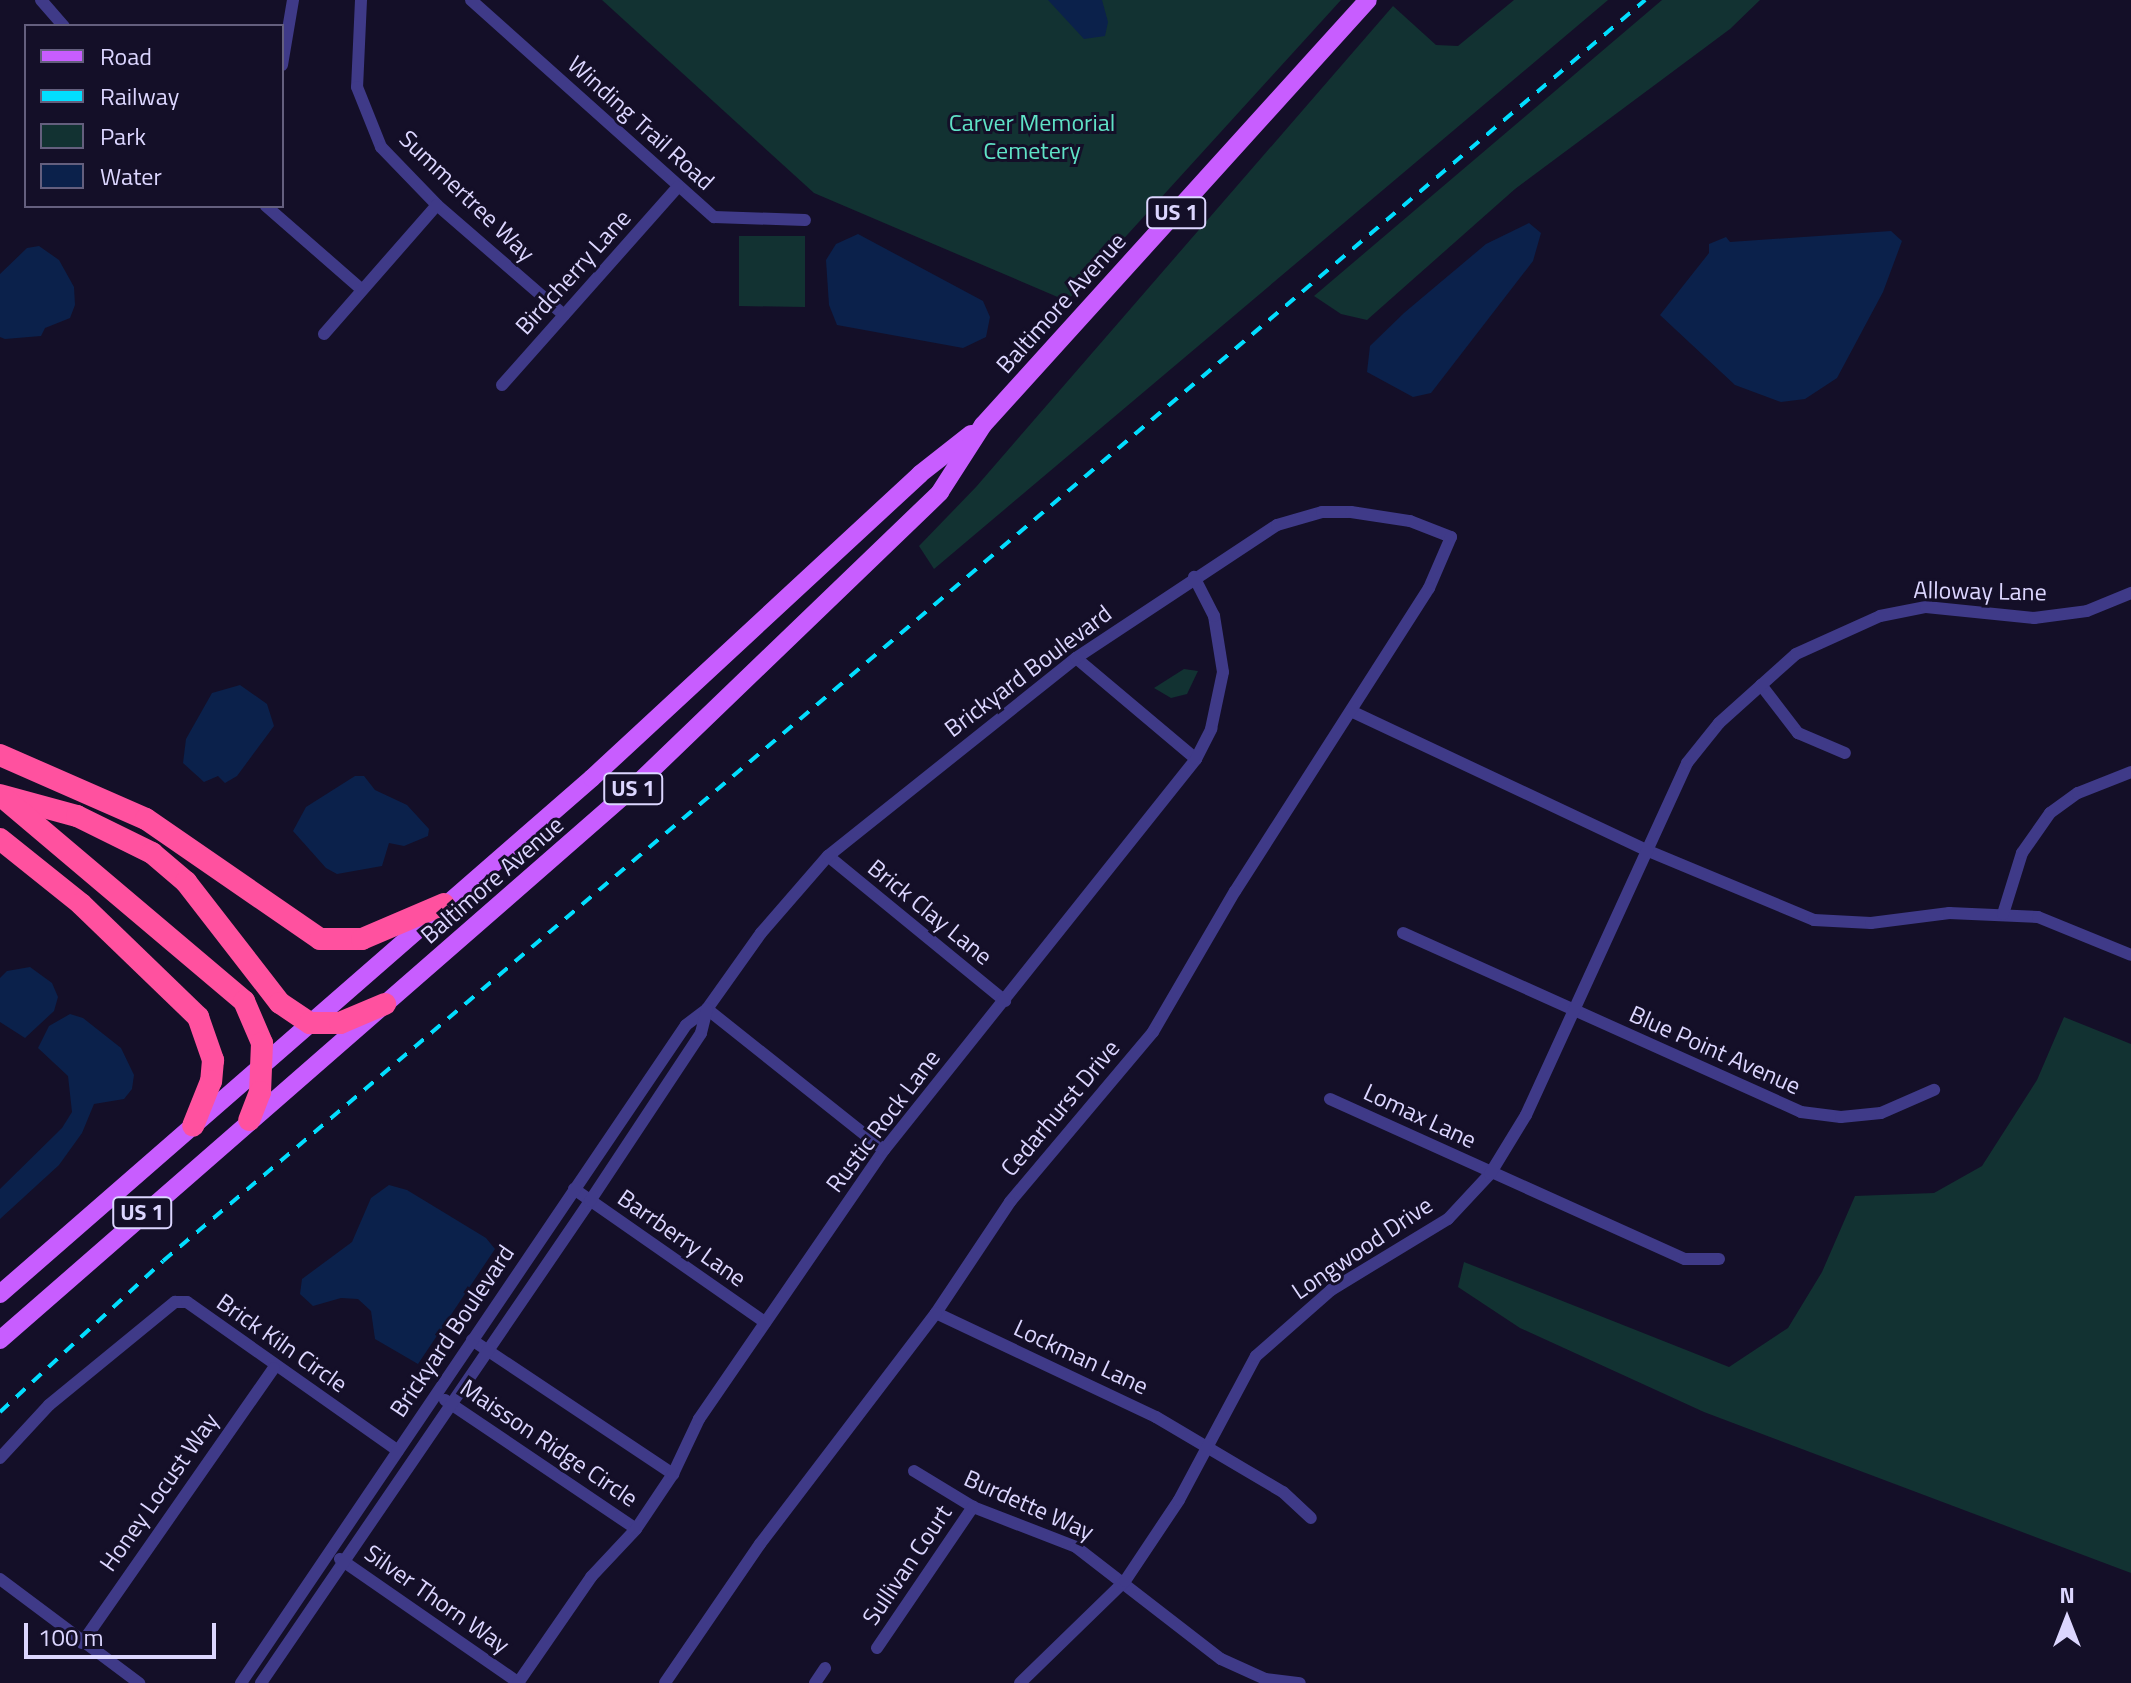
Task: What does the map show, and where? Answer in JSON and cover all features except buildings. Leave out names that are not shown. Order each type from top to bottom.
[{"type":"highway","points":[[0,755],[146,819],[320,939],[362,939],[444,904]]},
{"type":"highway","points":[[0,795],[77,816],[152,853],[186,882],[280,1003],[310,1023],[340,1023],[385,1004]]},
{"type":"highway","points":[[0,795],[236,992],[257,1025],[262,1065],[260,1092],[249,1120]]},
{"type":"highway","points":[[0,839],[81,904],[198,1017],[213,1060],[211,1081],[193,1126]]},
{"type":"main road","name":"Baltimore Avenue","points":[[0,1340],[385,1004],[753,676],[940,492],[983,425],[1368,0]]},
{"type":"main road","name":"Baltimore Avenue","points":[[0,1294],[592,778],[920,474],[983,425]]},
{"type":"street","points":[[41,0],[62,24]]},
{"type":"street","points":[[284,53],[293,0]]},
{"type":"street","name":"Summertree Way","points":[[361,0],[355,46],[365,115],[381,147],[437,205],[564,315]]},
{"type":"street","name":"Winding Trail Road","points":[[471,0],[714,217],[805,220]]},
{"type":"street","name":"Birdcherry Lane","points":[[502,385],[678,187]]},
{"type":"street","points":[[324,334],[360,288],[437,205]]},
{"type":"street","points":[[268,208],[360,288]]},
{"type":"street","name":"Brickyard Boulevard","points":[[241,1683],[686,1025],[707,1009],[761,933],[828,856],[1076,658],[1194,577],[1277,525],[1322,512],[1373,514],[1451,537]]},
{"type":"street","name":"Cedarhurst Drive","points":[[665,1683],[744,1566],[936,1313],[1010,1202],[1153,1032],[1235,891],[1353,712],[1429,588],[1451,537]]},
{"type":"street","name":"Rustic Rock Lane","points":[[518,1683],[591,1577],[636,1529],[673,1474],[699,1419],[884,1150],[1196,759],[1211,729],[1223,672],[1214,616],[1194,577]]},
{"type":"street","name":"Alloway Lane","points":[[1646,850],[1687,763],[1719,723],[1796,654],[1880,616],[1926,607],[2034,618],[2087,611],[2131,593]]},
{"type":"street","points":[[1076,658],[1196,759]]},
{"type":"street","points":[[1761,685],[1798,733],[1845,753]]},
{"type":"street","points":[[1353,712],[1646,850],[1814,920],[1871,923],[1949,913],[2038,917],[2131,955]]},
{"type":"street","points":[[2003,914],[2022,853],[2050,813],[2078,793],[2131,772]]},
{"type":"street","name":"Longwood Drive","points":[[1020,1683],[1125,1581],[1179,1500],[1234,1388],[1267,1346],[1331,1290],[1448,1219],[1490,1174],[1526,1115],[1646,850]]},
{"type":"street","name":"Brick Clay Lane","points":[[828,856],[1005,1001]]},
{"type":"street","name":"Blue Point Avenue","points":[[1403,933],[1572,1012],[1801,1112],[1841,1117],[1881,1113],[1934,1090]]},
{"type":"street","points":[[707,1009],[884,1150]]},
{"type":"street","name":"Brickyard Boulevard","points":[[261,1683],[590,1201],[701,1033],[707,1009]]},
{"type":"street","name":"Lomax Lane","points":[[1330,1099],[1490,1174],[1685,1259],[1719,1259]]},
{"type":"street","name":"Barrberry Lane","points":[[574,1189],[765,1322]]},
{"type":"street","name":"Brick Kiln Circle","points":[[0,1458],[49,1405],[175,1302],[187,1302],[274,1368],[398,1451]]},
{"type":"street","name":"Lockman Lane","points":[[936,1313],[1156,1417],[1283,1492],[1311,1518]]},
{"type":"street","name":"Maisson Ridge Circle","points":[[472,1340],[673,1474]]},
{"type":"street","name":"Honey Locust Way","points":[[82,1643],[274,1368]]},
{"type":"street","name":"Maisson Ridge Circle","points":[[437,1393],[451,1406],[636,1529]]},
{"type":"street","name":"Burdette Way","points":[[914,1471],[973,1507],[1076,1547],[1125,1581],[1204,1648],[1265,1681]]},
{"type":"street","name":"Sullivan Court","points":[[877,1648],[973,1507]]},
{"type":"street","name":"Silver Thorn Way","points":[[329,1553],[518,1683]]},
{"type":"street","points":[[0,1579],[139,1683]]},
{"type":"street","points":[[815,1683],[825,1668]]},
{"type":"street","points":[[1265,1681],[1300,1683]]},
{"type":"green space","name":"Carver Memorial Cemetery","points":[[602,0],[1341,0],[1067,301],[814,193]]},
{"type":"green space","points":[[1514,0],[1608,0],[934,569],[919,546],[976,487],[1393,6],[1436,45],[1458,46]]},
{"type":"green space","points":[[1662,0],[1760,0],[1730,29],[1515,189],[1367,320],[1341,314],[1314,296]]},
{"type":"green space","points":[[739,236],[805,236],[805,307],[739,306]]},
{"type":"green space","points":[[1184,669],[1198,671],[1187,694],[1171,698],[1154,688]]},
{"type":"green space","points":[[2064,1017],[2131,1044],[2131,1573],[1704,1412],[1520,1328],[1458,1287],[1464,1262],[1729,1367],[1788,1328],[1822,1272],[1855,1196],[1934,1193],[1982,1166],[2037,1080]]},
{"type":"water","points":[[1048,0],[1102,0],[1108,22],[1105,36],[1084,39]]},
{"type":"water","points":[[1529,223],[1541,233],[1533,261],[1431,393],[1413,397],[1367,372],[1370,346],[1404,313],[1486,244]]},
{"type":"water","points":[[1891,231],[1902,241],[1883,292],[1837,378],[1805,399],[1781,402],[1735,385],[1660,315],[1709,253],[1709,244],[1726,237],[1730,242]]},
{"type":"water","points":[[858,234],[983,301],[990,317],[986,337],[963,348],[837,325],[829,305],[826,260],[836,244]]},
{"type":"water","points":[[39,246],[59,260],[74,287],[75,305],[70,318],[45,328],[41,336],[5,339],[0,337],[0,274],[27,248]]},
{"type":"water","points":[[240,685],[267,704],[274,726],[237,776],[225,783],[218,776],[204,782],[183,763],[186,739],[212,693]]},
{"type":"water","points":[[355,776],[364,776],[375,790],[407,805],[429,829],[428,836],[404,846],[389,843],[382,866],[337,874],[326,868],[293,831],[306,807]]},
{"type":"water","points":[[30,967],[52,983],[58,997],[54,1011],[25,1038],[0,1022],[0,978],[7,971]]},
{"type":"water","points":[[70,1014],[83,1018],[121,1048],[134,1075],[132,1089],[124,1099],[94,1104],[82,1133],[59,1165],[0,1219],[0,1189],[62,1128],[72,1112],[68,1076],[38,1048],[49,1026]]},
{"type":"water","points":[[389,1185],[407,1190],[486,1238],[495,1249],[418,1364],[375,1339],[371,1311],[358,1299],[341,1298],[313,1306],[300,1294],[302,1279],[352,1242],[371,1198]]},
{"type":"railway","points":[[0,1412],[163,1261],[1645,0]]}]
